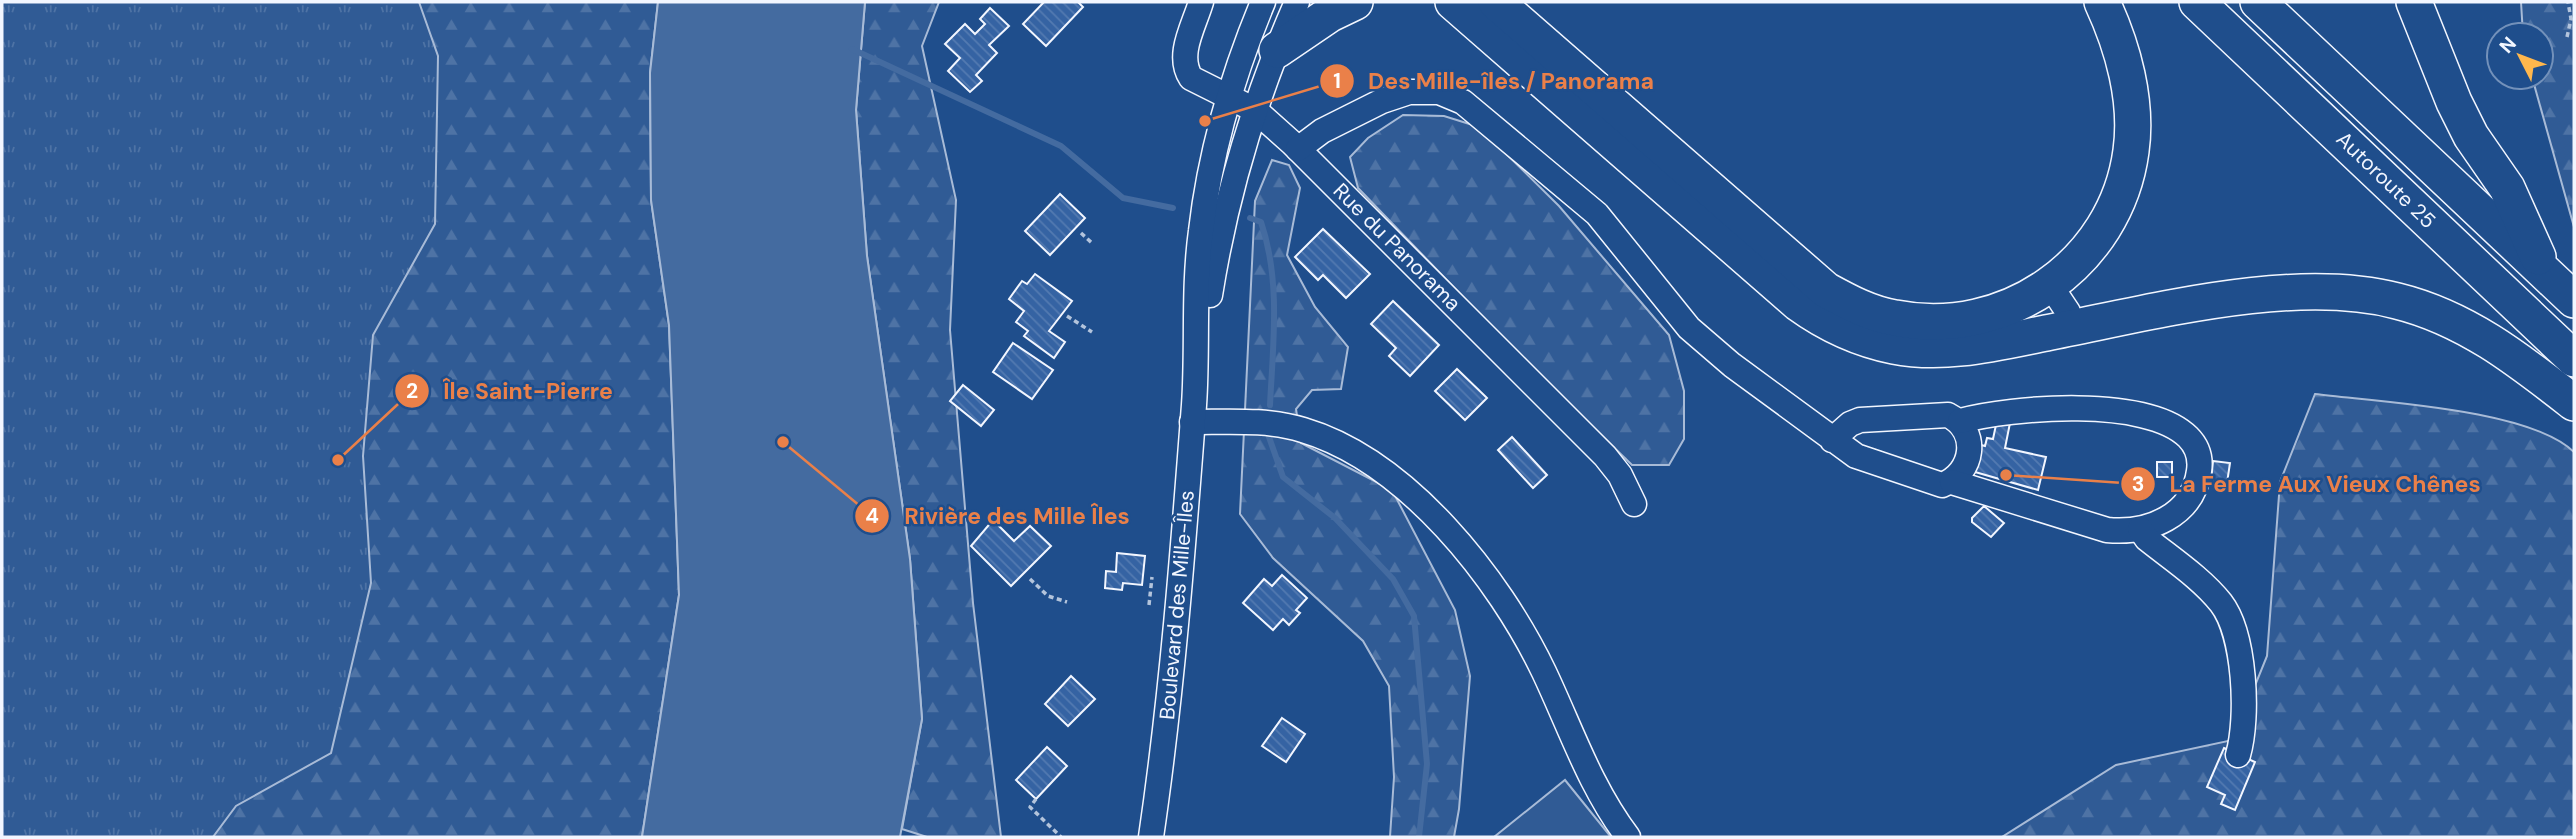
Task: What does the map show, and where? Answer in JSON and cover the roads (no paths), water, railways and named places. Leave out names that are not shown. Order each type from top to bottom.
[{"type":"highway","points":[[1277,50],[1330,14],[1355,2]]},
{"type":"highway","points":[[1441,2],[1454,2],[1776,284],[1827,322],[1878,342],[1934,350],[2007,341],[2251,297],[2330,293],[2377,296],[2423,309],[2470,329],[2517,358],[2574,403]]},
{"type":"highway","points":[[1496,2],[1826,290],[1848,302],[1893,318],[1940,323],[1963,321],[2003,310],[2050,285],[2077,264],[2098,238],[2119,199],[2130,160],[2133,135],[2131,98],[2122,57],[2102,2]]},
{"type":"highway","name":"Autoroute 25","points":[[2197,2],[2574,359]]},
{"type":"highway","name":"Autoroute 25","points":[[2258,2],[2574,300]]},
{"type":"highway","points":[[2414,2],[2454,102],[2471,136],[2507,188],[2545,273]]},
{"type":"street","name":"Rue du Panorama","points":[[1201,2],[1185,53],[1185,69],[1197,83],[1255,110],[1298,149],[1605,456],[1620,475],[1634,504]]},
{"type":"street","name":"Boulevard des Mille-Îles","points":[[1151,837],[1171,689],[1196,371],[1200,231],[1216,147],[1263,2]]},
{"type":"street","name":"Boulevard des Mille-Îles","points":[[1196,371],[1221,232],[1255,110],[1297,2]]},
{"type":"street","points":[[1298,149],[1322,131],[1382,101],[1409,92],[1439,92],[1463,102],[1597,214],[1689,328],[1732,365],[1832,440],[1856,456],[1883,468],[1942,485],[1952,482],[1964,468],[1970,443],[1960,421],[1948,415],[1860,421],[1850,424],[1832,440]]},
{"type":"street","points":[[2050,285],[2068,312],[2073,328]]},
{"type":"street","points":[[1952,482],[2107,530],[2140,529],[2173,515],[2194,494],[2200,462],[2197,449],[2187,436],[2172,426],[2129,413],[2081,409],[1990,413],[1960,421]]},
{"type":"street","points":[[1192,422],[1259,422],[1305,430],[1352,450],[1409,492],[1469,555],[1518,624],[1544,671],[1598,792],[1628,837]]},
{"type":"street","points":[[2140,529],[2147,539],[2210,590],[2231,621],[2237,642],[2243,701],[2238,755]]},
{"type":"waterway","points":[[852,49],[1061,146],[1123,198],[1173,208]]},
{"type":"waterway","points":[[1250,218],[1261,222],[1271,267],[1274,336],[1270,405]]},
{"type":"waterway","points":[[1269,437],[1283,477],[1335,518],[1393,579],[1414,616],[1427,764],[1419,837]]},
{"type":"place","name":"Des Mille-îles / Panorama","points":[[1205,121]]},
{"type":"place","name":"Rivière des Mille Îles","points":[[783,442]]},
{"type":"place","name":"Île Saint-Pierre","points":[[338,460]]},
{"type":"place","name":"La Ferme Aux Vieux Chênes","points":[[2006,475]]}]
